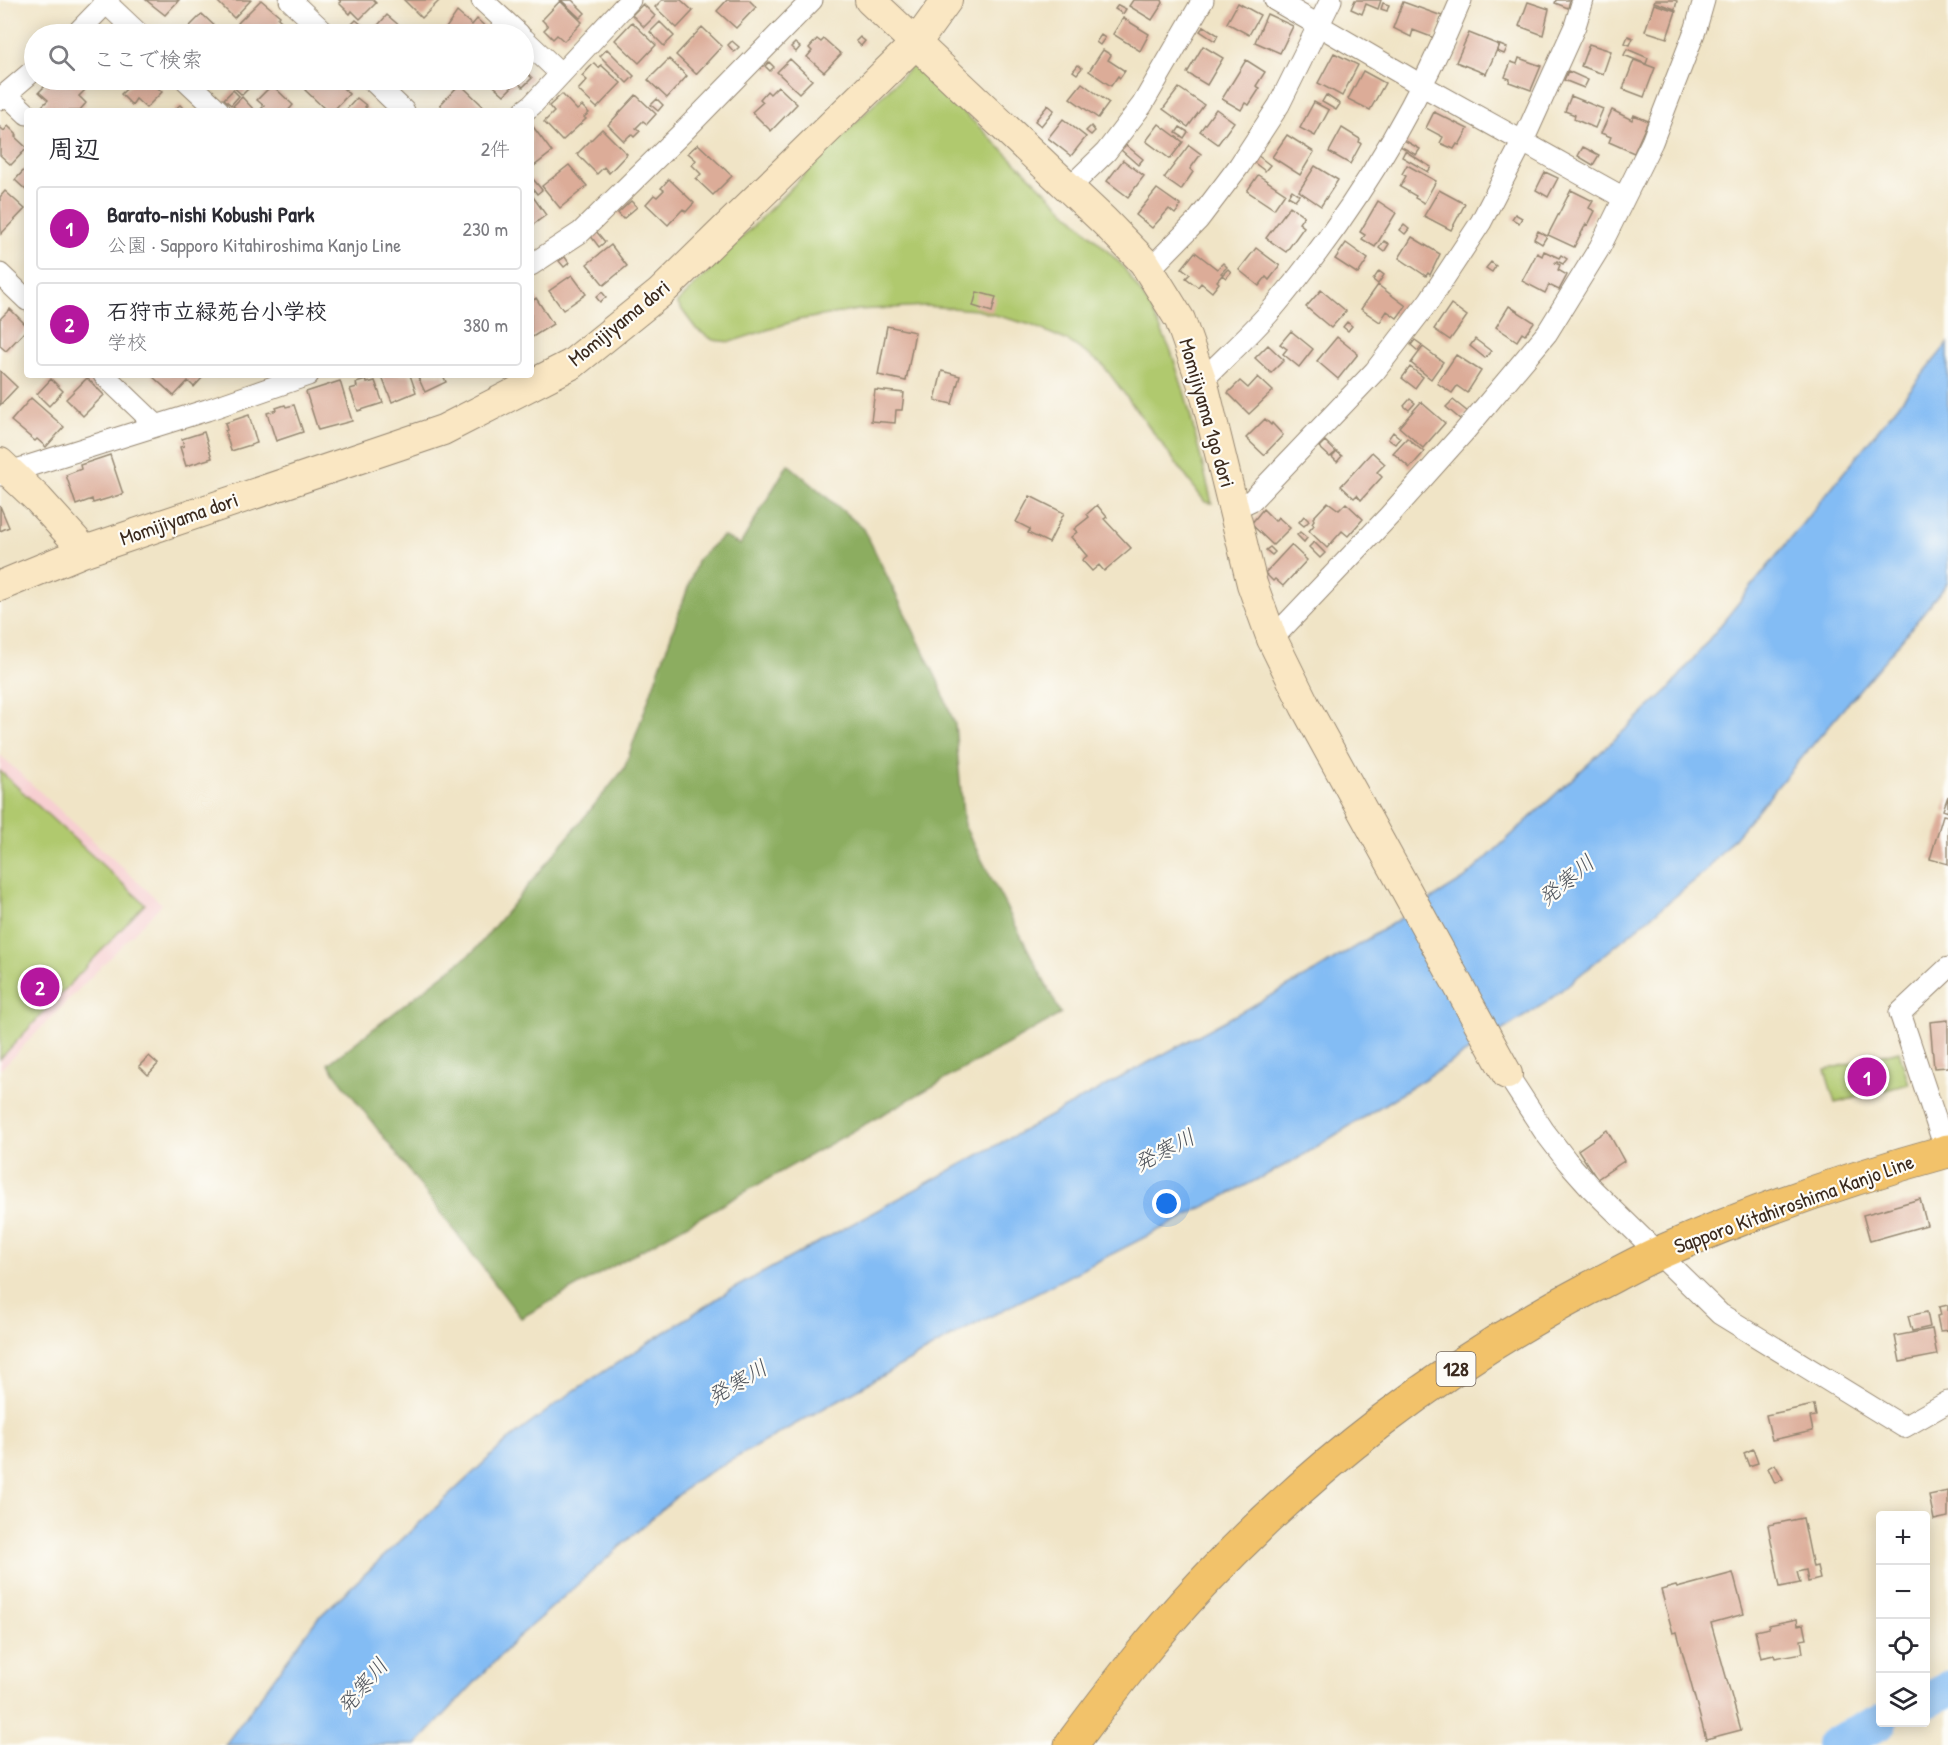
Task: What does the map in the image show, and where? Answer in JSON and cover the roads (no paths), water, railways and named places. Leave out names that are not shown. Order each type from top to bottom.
[{"type":"main road","name":"Sapporo Kitahiroshima Kanjo Line","points":[[1071,1745],[1110,1692],[1201,1585],[1261,1525],[1327,1465],[1399,1409],[1471,1358],[1548,1311],[1659,1253],[1753,1214],[1847,1182],[1948,1153]]},
{"type":"street","points":[[290,0],[315,24]]},
{"type":"street","points":[[482,0],[508,24]]},
{"type":"street","points":[[528,108],[630,0]]},
{"type":"street","points":[[534,263],[581,232],[812,0]]},
{"type":"street","name":"Momijiyama 1go dori","points":[[870,0],[1070,188],[1136,254],[1149,270],[1180,320],[1202,381],[1252,584],[1272,639],[1301,698],[1507,1074]]},
{"type":"street","name":"Momijiyama dori","points":[[0,586],[85,551],[443,430],[572,364],[660,293],[916,43],[947,0]]},
{"type":"street","points":[[1070,188],[1106,152],[1142,105],[1203,0]]},
{"type":"street","points":[[1275,0],[1624,198]]},
{"type":"street","points":[[1149,270],[1198,220],[1239,166],[1280,105],[1331,0]]},
{"type":"street","points":[[1202,381],[1268,313],[1322,246],[1362,191],[1422,85],[1461,0]]},
{"type":"street","points":[[1233,509],[1252,500],[1382,362],[1429,301],[1481,222],[1523,141],[1575,26],[1584,0]]},
{"type":"street","points":[[1272,639],[1389,516],[1464,432],[1547,333],[1600,247],[1652,142],[1696,28],[1704,0]]},
{"type":"street","points":[[85,24],[106,1],[129,24]]},
{"type":"street","points":[[534,48],[561,74]]},
{"type":"street","points":[[24,78],[3,96],[24,112]]},
{"type":"street","points":[[197,90],[216,108]]},
{"type":"street","points":[[383,90],[402,108]]},
{"type":"street","points":[[0,274],[24,297]]},
{"type":"street","points":[[107,378],[156,425]]},
{"type":"street","points":[[3,469],[156,425],[298,378]]},
{"type":"street","points":[[3,469],[38,499],[85,551]]},
{"type":"street","points":[[1948,968],[1900,1013],[1948,1153]]},
{"type":"street","points":[[1507,1074],[1566,1161],[1720,1314],[1904,1427],[1948,1402]]},
{"type":"water","name":"発寒川","points":[[1948,343],[1948,582],[1705,872],[1547,1002],[1297,1159],[962,1331],[694,1481],[515,1640],[416,1745],[225,1745],[317,1619],[507,1441],[575,1390],[729,1291],[1316,971],[1464,879],[1669,689]]},
{"type":"waterway","points":[[1930,1698],[1948,1689]]},
{"type":"waterway","points":[[1834,1745],[1876,1724]]},
{"type":"place","name":"石狩市立緑苑台小学校","points":[[40,987]]},
{"type":"place","name":"Barato-nishi Kobushi Park","points":[[1867,1077]]}]
